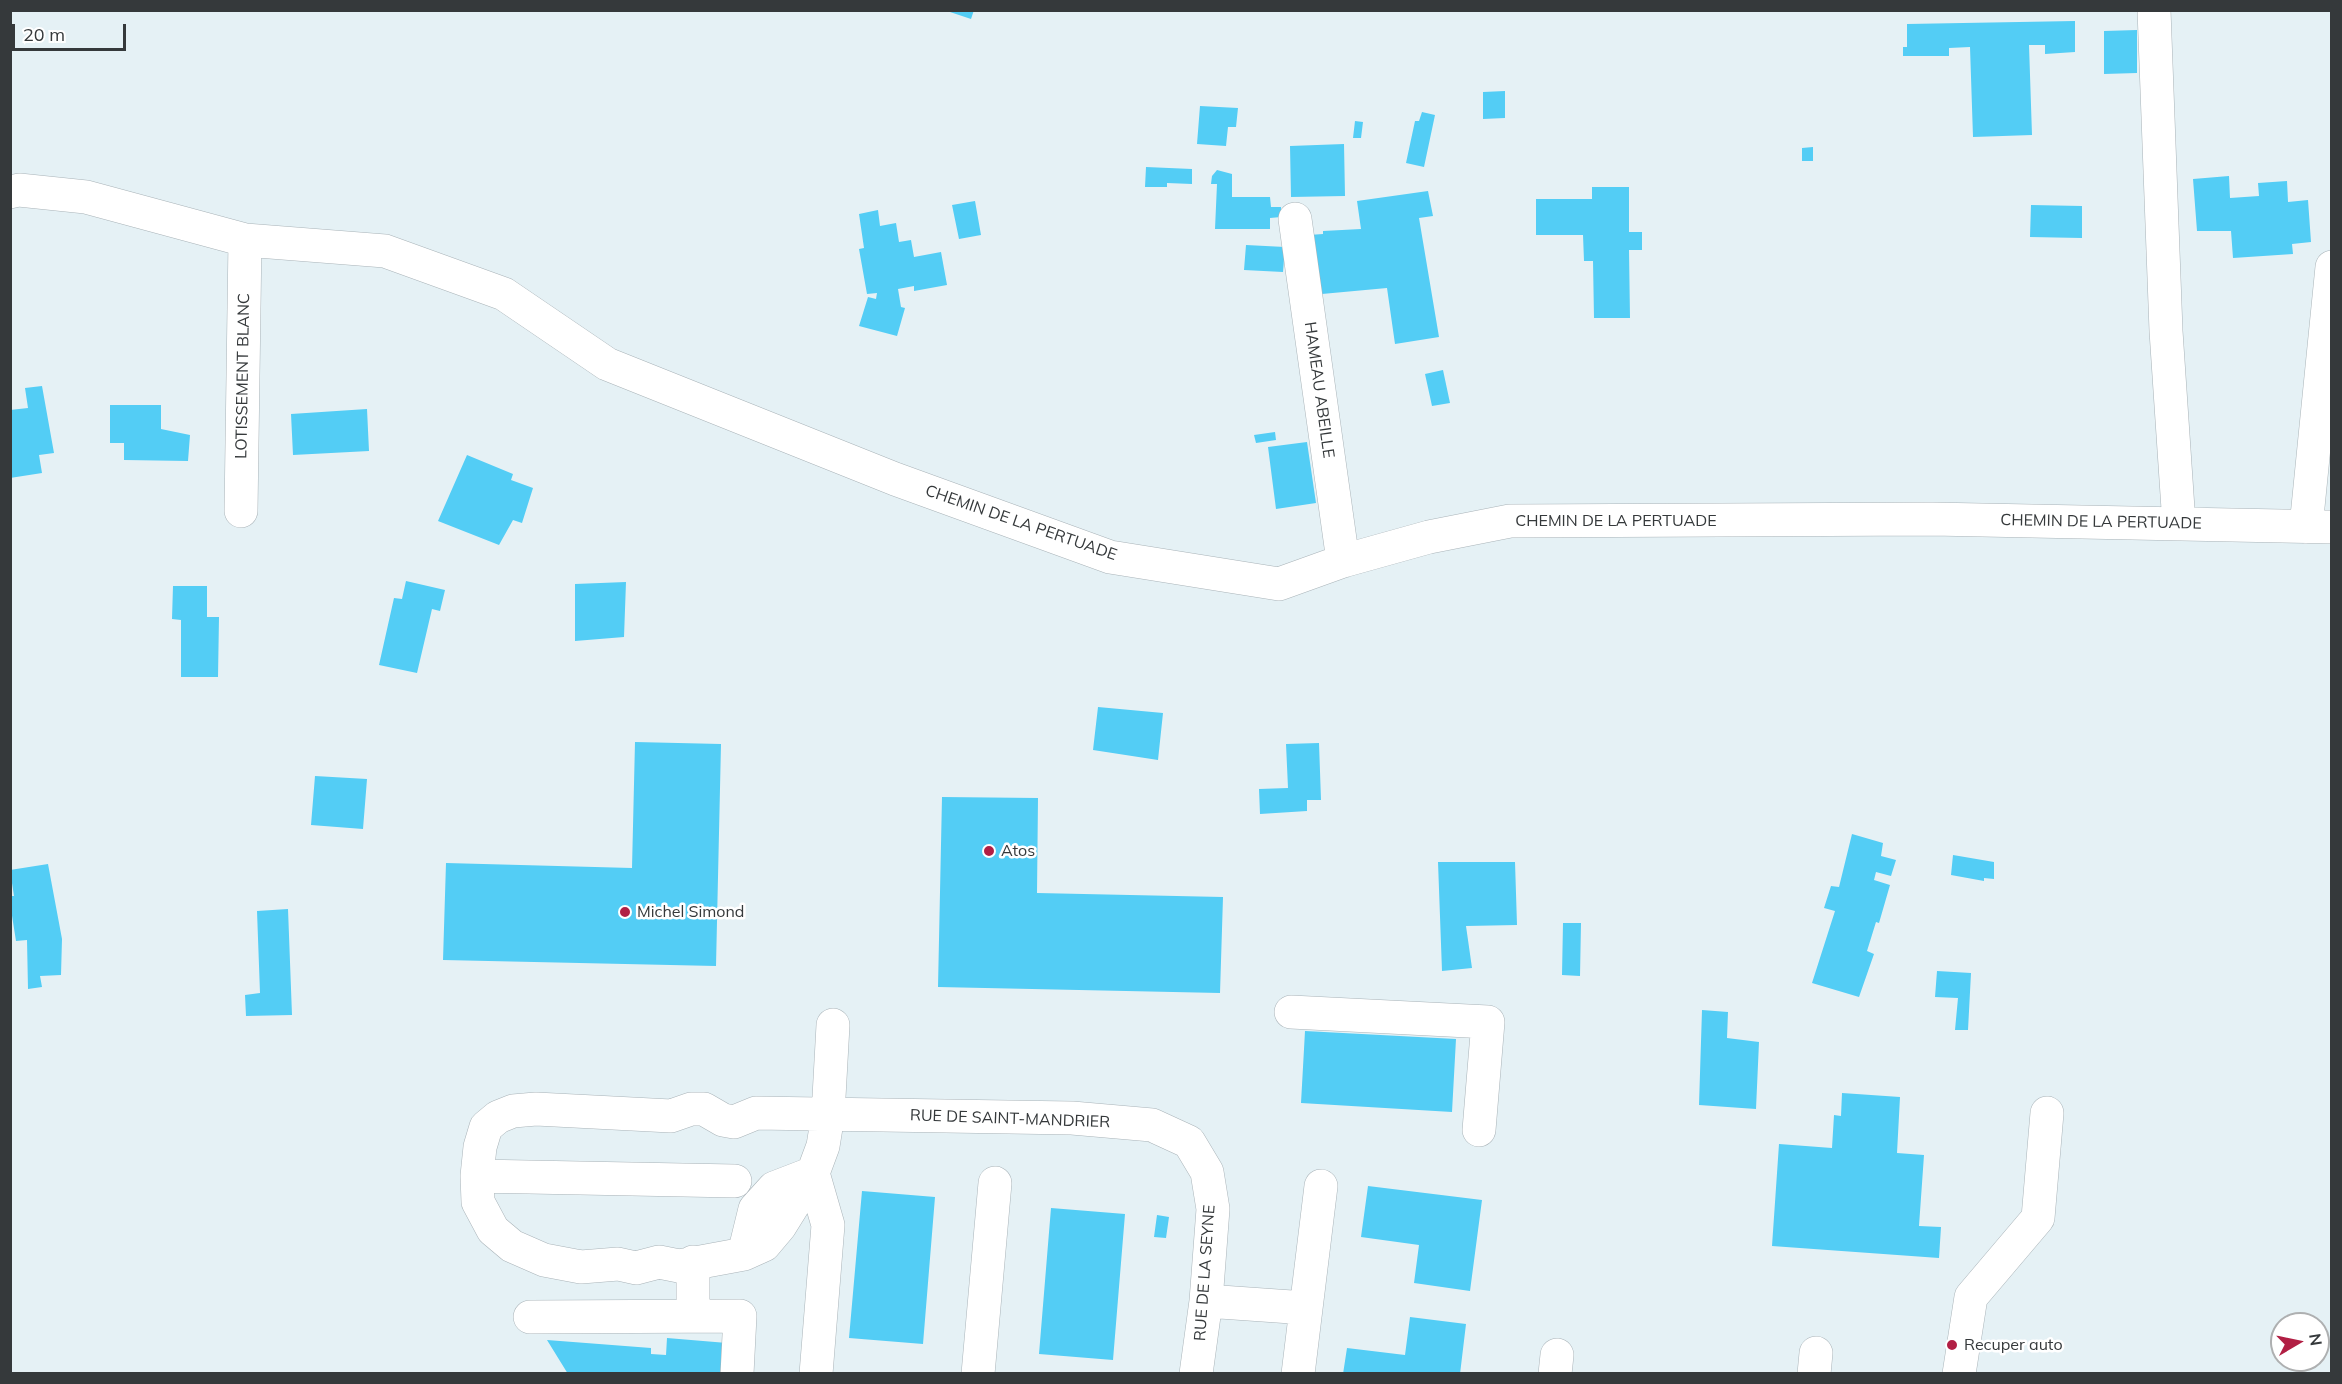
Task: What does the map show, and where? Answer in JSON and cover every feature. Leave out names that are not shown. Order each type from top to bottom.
[{"type":"street","points":[[2154,10],[2166,331],[2179,524]]},
{"type":"street","name":"CHEMIN DE LA PERTUADE","points":[[10,192],[19,190],[86,197],[245,240],[385,251],[504,294],[607,364],[895,479],[1110,557],[1279,584],[1343,561],[1429,537],[1510,521],[1932,519],[2319,527]]},
{"type":"street","name":"HAMEAU ABEILLE","points":[[1295,219],[1343,561]]},
{"type":"street","name":"LOTISSEMENT BLANC","points":[[241,511],[245,240]]},
{"type":"street","points":[[2319,527],[2331,267]]},
{"type":"street","points":[[1291,1012],[1488,1022],[1479,1130]]},
{"type":"street","name":"RUE DE SAINT-MANDRIER","points":[[833,1025],[828,1115],[823,1146],[813,1173],[780,1226],[764,1245],[744,1254],[679,1266],[659,1262],[636,1268],[618,1264],[581,1267],[544,1260],[512,1246],[492,1230],[478,1202],[477,1176],[480,1147],[486,1127],[498,1117],[513,1111],[536,1109],[671,1116],[691,1109],[704,1109],[734,1122],[756,1113],[828,1115],[1072,1118],[1152,1125],[1189,1142],[1207,1172]]},
{"type":"street","points":[[1959,1374],[1971,1298],[2038,1218],[2047,1113]]},
{"type":"street","name":"RUE DE LA SEYNE","points":[[1196,1374],[1206,1301],[1213,1209],[1207,1172]]},
{"type":"street","points":[[813,1173],[828,1225],[816,1374]]},
{"type":"street","points":[[477,1176],[735,1181]]},
{"type":"street","points":[[978,1374],[995,1183]]},
{"type":"street","points":[[1298,1374],[1321,1186]]},
{"type":"street","points":[[693,1262],[693,1316]]},
{"type":"street","points":[[1206,1301],[1306,1308]]},
{"type":"street","points":[[530,1317],[740,1316],[737,1374]]},
{"type":"building","points":[[944,10],[974,10],[971,19]]},
{"type":"building","points":[[2075,21],[2075,52],[2045,54],[2045,45],[2029,45],[2032,135],[1973,137],[1970,47],[1949,48],[1949,56],[1903,56],[1903,47],[1907,47],[1907,24]]},
{"type":"building","points":[[2137,30],[2137,73],[2104,74],[2104,31]]},
{"type":"building","points":[[1505,91],[1505,118],[1483,119],[1483,92]]},
{"type":"building","points":[[1200,106],[1238,108],[1236,127],[1228,127],[1226,146],[1197,144]]},
{"type":"building","points":[[1422,112],[1435,115],[1424,167],[1406,163],[1415,121],[1419,121]]},
{"type":"building","points":[[1355,121],[1363,122],[1361,138],[1353,138]]},
{"type":"building","points":[[1344,144],[1345,196],[1291,197],[1290,146]]},
{"type":"building","points":[[1813,147],[1813,161],[1802,161],[1802,148]]},
{"type":"building","points":[[1146,167],[1192,169],[1192,184],[1167,183],[1167,187],[1145,187]]},
{"type":"building","points":[[1217,170],[1232,174],[1232,197],[1270,197],[1271,207],[1281,207],[1281,217],[1270,218],[1270,229],[1215,229],[1217,184],[1211,184],[1212,176]]},
{"type":"building","points":[[2229,176],[2230,198],[2259,196],[2258,183],[2287,181],[2288,202],[2308,200],[2311,242],[2292,244],[2293,254],[2233,258],[2231,231],[2197,231],[2193,179]]},
{"type":"building","points":[[1592,187],[1629,187],[1629,232],[1642,232],[1642,250],[1629,250],[1630,318],[1594,318],[1593,261],[1584,261],[1583,235],[1536,235],[1536,199],[1592,199]]},
{"type":"building","points":[[1428,191],[1433,216],[1419,218],[1439,337],[1395,344],[1387,288],[1311,295],[1309,235],[1323,234],[1323,231],[1361,229],[1357,201]]},
{"type":"building","points":[[975,201],[981,235],[959,239],[952,205]]},
{"type":"building","points":[[2031,205],[2082,206],[2082,238],[2030,237]]},
{"type":"building","points":[[878,210],[880,226],[896,223],[899,242],[911,240],[914,257],[941,252],[947,285],[914,291],[914,286],[898,289],[901,307],[905,308],[897,336],[859,326],[868,297],[876,299],[877,293],[867,294],[859,249],[864,248],[859,214]]},
{"type":"building","points":[[1246,245],[1285,247],[1283,272],[1244,270]]},
{"type":"building","points":[[1443,370],[1450,403],[1432,406],[1425,374]]},
{"type":"building","points":[[42,386],[54,453],[39,455],[42,473],[10,478],[10,410],[28,408],[25,388]]},
{"type":"building","points":[[110,405],[161,405],[161,429],[190,435],[188,461],[124,460],[124,443],[110,443]]},
{"type":"building","points":[[367,409],[369,451],[293,455],[291,414]]},
{"type":"building","points":[[1275,432],[1276,440],[1256,443],[1254,435]]},
{"type":"building","points":[[1307,442],[1316,503],[1276,509],[1268,447]]},
{"type":"building","points":[[467,455],[513,474],[511,480],[533,488],[522,523],[513,520],[499,545],[438,521]]},
{"type":"building","points":[[406,581],[445,590],[440,611],[432,609],[417,673],[379,665],[394,598],[402,599]]},
{"type":"building","points":[[626,582],[624,637],[575,641],[575,584]]},
{"type":"building","points":[[173,586],[207,586],[207,617],[219,617],[218,677],[181,677],[181,620],[172,619]]},
{"type":"building","points":[[1098,707],[1163,713],[1158,760],[1093,750]]},
{"type":"building","points":[[635,742],[721,744],[716,966],[443,960],[446,863],[632,868]]},
{"type":"building","points":[[1319,743],[1321,800],[1307,800],[1307,811],[1260,814],[1259,789],[1288,788],[1286,744]]},
{"type":"building","points":[[315,776],[367,779],[363,829],[311,825]]},
{"type":"building","name":"Atos","points":[[942,797],[1038,798],[1037,893],[1223,897],[1220,993],[938,987]]},
{"type":"building","points":[[1852,834],[1883,843],[1881,856],[1896,860],[1891,876],[1876,872],[1874,880],[1890,885],[1879,923],[1876,922],[1867,951],[1874,954],[1859,997],[1812,983],[1835,911],[1824,908],[1831,886],[1839,887]]},
{"type":"building","points":[[1953,855],[1994,862],[1994,879],[1984,878],[1984,881],[1951,875]]},
{"type":"building","points":[[1438,862],[1515,862],[1517,925],[1466,926],[1472,968],[1442,971]]},
{"type":"building","points":[[48,864],[62,939],[61,975],[40,976],[42,987],[28,989],[27,940],[16,941],[10,903],[10,896],[14,896],[10,870]]},
{"type":"building","points":[[288,909],[292,1015],[246,1016],[245,995],[260,993],[257,911]]},
{"type":"building","points":[[1563,923],[1581,923],[1580,976],[1562,975]]},
{"type":"building","points":[[1937,971],[1971,973],[1968,1030],[1955,1030],[1958,998],[1935,997]]},
{"type":"building","points":[[1702,1010],[1728,1012],[1727,1038],[1759,1042],[1756,1109],[1699,1105]]},
{"type":"building","points":[[1305,1031],[1456,1039],[1452,1112],[1301,1103]]},
{"type":"building","points":[[1842,1093],[1900,1097],[1897,1153],[1924,1155],[1919,1226],[1941,1227],[1939,1258],[1772,1246],[1779,1144],[1832,1148],[1834,1115],[1841,1116]]},
{"type":"building","points":[[1368,1186],[1482,1200],[1470,1291],[1414,1283],[1419,1245],[1361,1237]]},
{"type":"building","points":[[862,1191],[935,1197],[923,1344],[849,1338]]},
{"type":"building","points":[[1051,1208],[1125,1214],[1113,1360],[1039,1354]]},
{"type":"building","points":[[1157,1215],[1169,1217],[1166,1238],[1154,1237]]},
{"type":"building","points":[[1410,1317],[1466,1324],[1460,1374],[1343,1374],[1347,1348],[1405,1355]]},
{"type":"building","points":[[667,1338],[727,1343],[725,1374],[568,1374],[547,1340],[651,1348],[651,1354],[666,1355]]},
{"type":"place","name":"Atos","points":[[989,851]]},
{"type":"place","name":"Michel Simond","points":[[625,912]]},
{"type":"place","name":"Recuper auto","points":[[1952,1345]]}]
